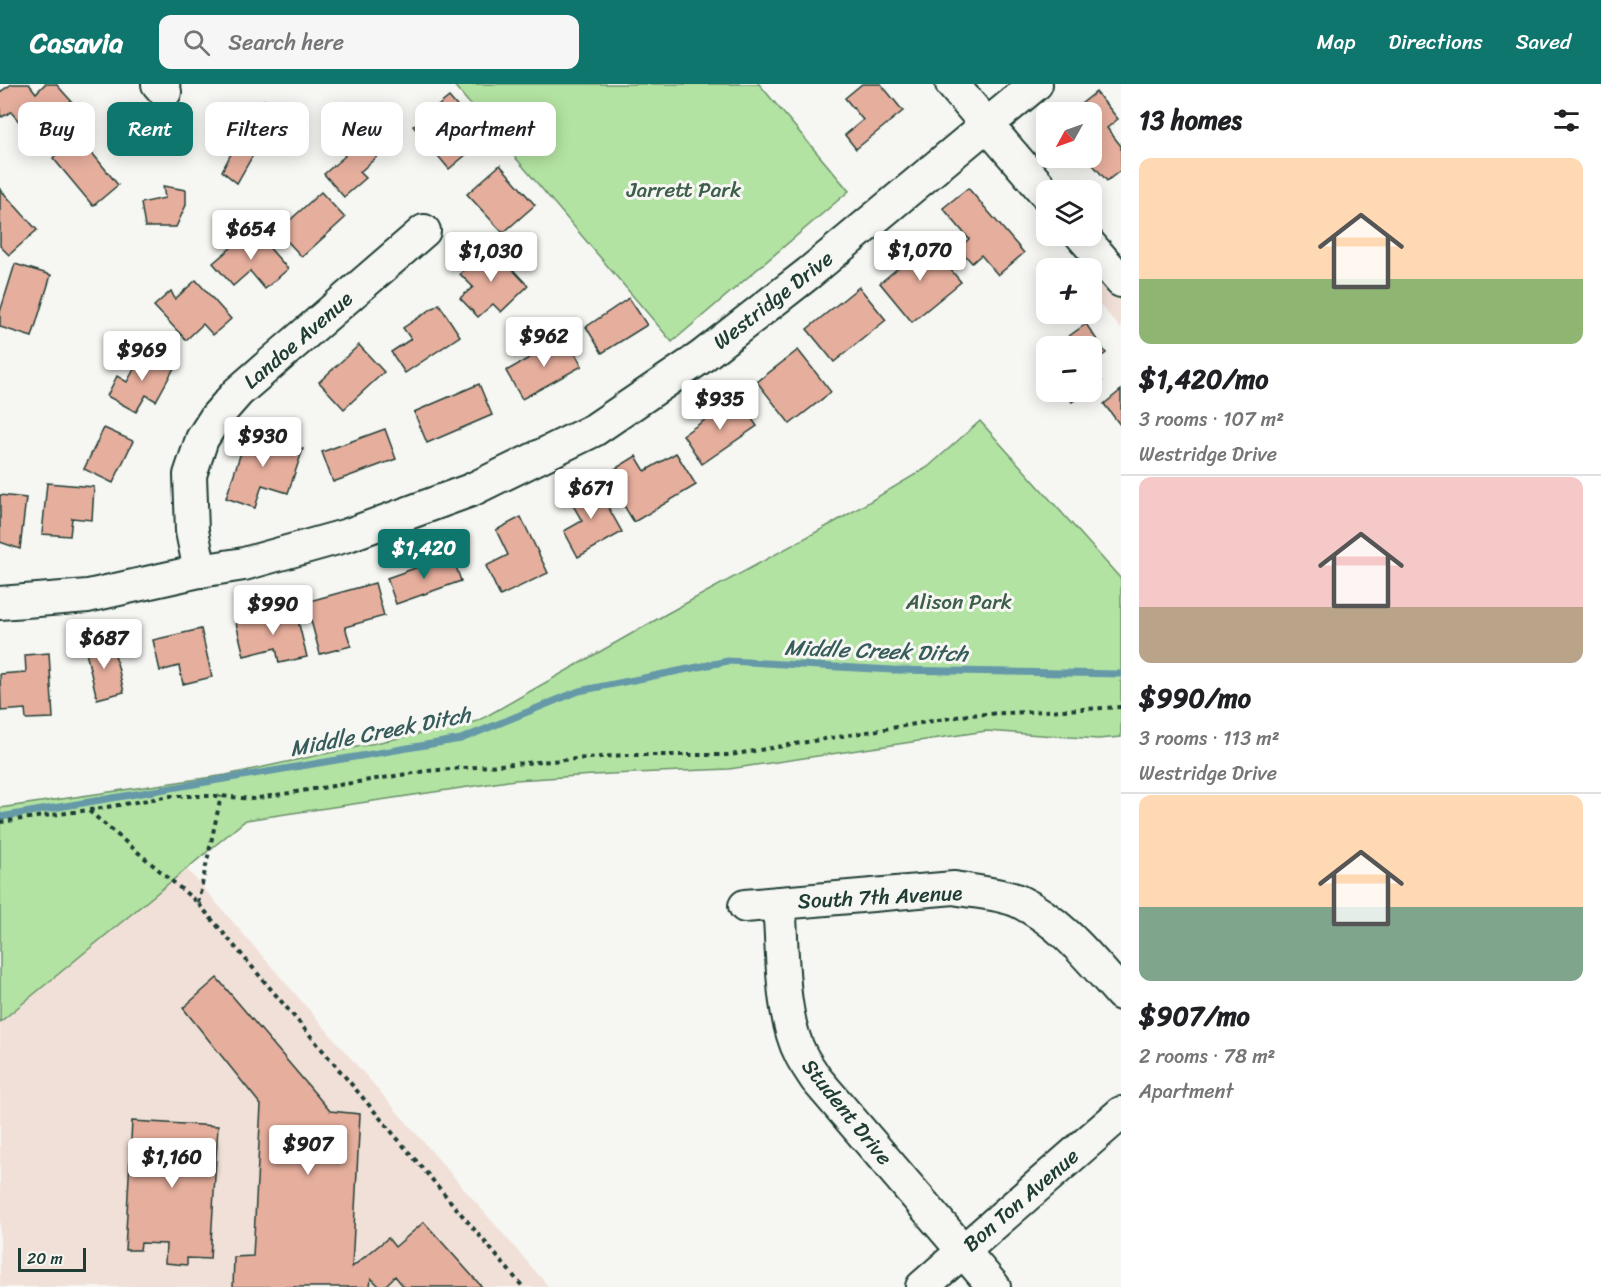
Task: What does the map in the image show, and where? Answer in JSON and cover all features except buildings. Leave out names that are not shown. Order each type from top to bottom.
[{"type":"street","points":[[952,84],[1036,182]]},
{"type":"street","name":"Westridge Drive","points":[[0,603],[88,596],[244,564],[348,535],[471,490],[594,430],[718,344],[809,273],[1036,84]]},
{"type":"street","name":"Landoe Avenue","points":[[200,572],[192,531],[190,475],[202,440],[216,417],[238,392],[424,231]]},
{"type":"street","points":[[1091,246],[1121,281]]},
{"type":"street","name":"South 7th Avenue","points":[[745,906],[954,888],[987,893],[1016,901],[1044,917],[1071,937],[1121,994]]},
{"type":"street","name":"Student Drive","points":[[779,903],[787,1005],[792,1033],[801,1055],[816,1079],[994,1287]]},
{"type":"street","name":"Bon Ton Avenue","points":[[922,1287],[1121,1113]]},
{"type":"path","points":[[0,822],[171,796],[221,796],[252,799],[426,771],[613,755],[730,755],[968,715],[1121,707]]},
{"type":"path","points":[[198,903],[221,796]]},
{"type":"path","points":[[89,810],[198,903],[523,1287]]},
{"type":"shaded area","points":[[1121,267],[1121,329],[1102,307],[1102,283]]},
{"type":"shaded area","points":[[187,869],[549,1287],[0,1287],[0,1022]]},
{"type":"green space","name":"Jarrett Park","points":[[453,84],[759,84],[849,191],[672,342],[514,156],[556,156],[556,102],[468,102]]},
{"type":"green space","name":"Alison Park","points":[[980,421],[1121,579],[1121,737],[1098,739],[986,731],[729,769],[515,780],[246,820],[0,1022],[0,808],[226,775],[478,721],[842,518],[928,467]]},
{"type":"waterway","name":"Middle Creek Ditch","points":[[0,817],[461,739],[579,691],[728,661],[893,670],[1121,674]]}]
